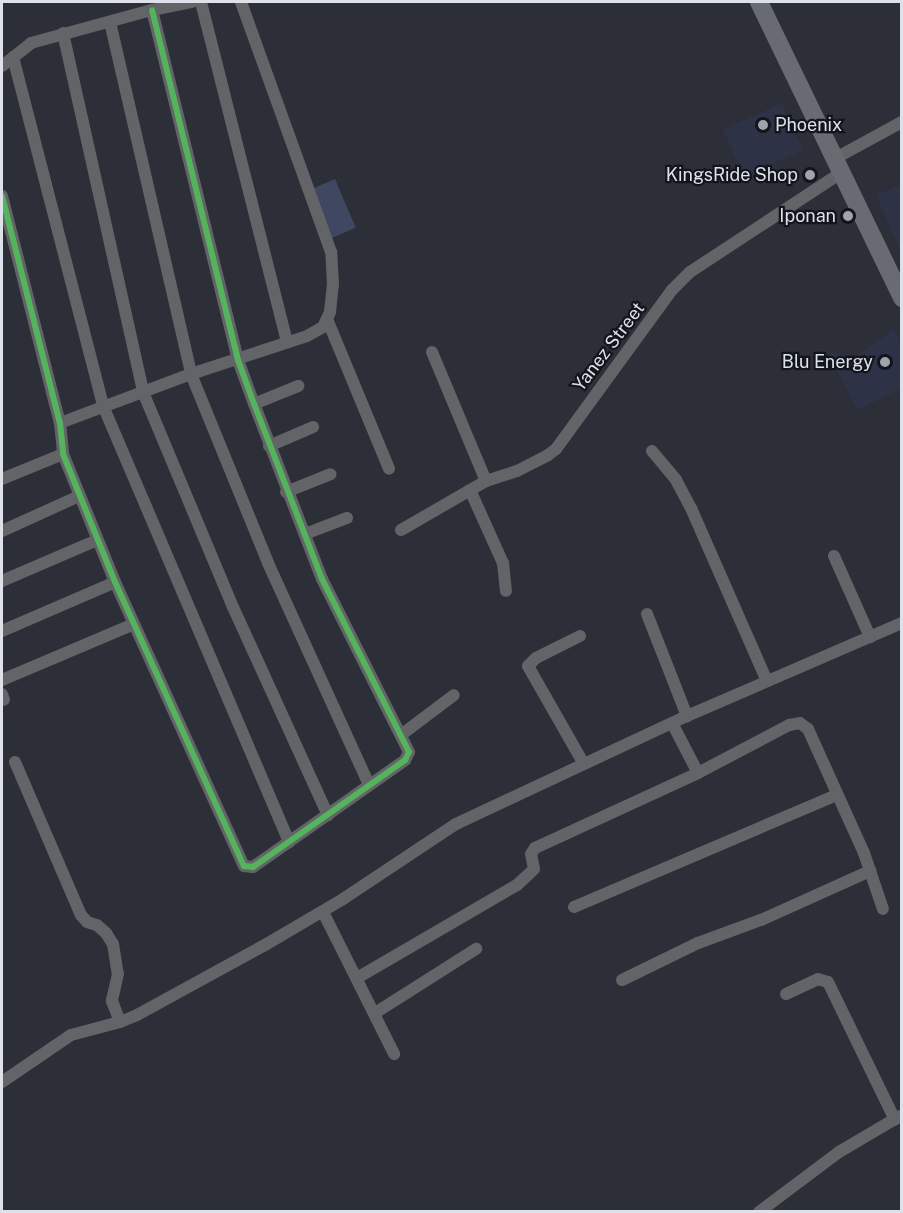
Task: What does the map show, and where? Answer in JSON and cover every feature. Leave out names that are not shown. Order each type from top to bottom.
[{"type":"highway","points":[[763,3],[902,298]]},
{"type":"street","points":[[2,66],[31,44],[63,33],[177,2],[192,2]]},
{"type":"street","points":[[201,2],[287,341]]},
{"type":"street","points":[[60,423],[191,374],[319,331],[327,318],[333,285],[331,252],[241,2]]},
{"type":"street","points":[[2,196],[60,423],[63,454],[115,582],[244,866],[248,869],[290,842],[408,756],[401,735],[322,579],[286,492],[238,360],[152,10]]},
{"type":"street","points":[[110,22],[191,374],[268,563],[369,785]]},
{"type":"street","points":[[63,33],[143,392],[233,607],[328,815]]},
{"type":"street","points":[[13,57],[104,408],[290,842]]},
{"type":"street","name":"Yanez Street","points":[[401,530],[470,490],[537,462],[556,449],[672,290],[690,272],[902,122]]},
{"type":"street","points":[[327,318],[389,469]]},
{"type":"street","points":[[432,352],[486,482]]},
{"type":"street","points":[[254,404],[298,386]]},
{"type":"street","points":[[269,446],[313,427]]},
{"type":"street","points":[[652,451],[676,480],[691,508],[767,681]]},
{"type":"street","points":[[2,479],[63,454]]},
{"type":"street","points":[[286,492],[332,474]]},
{"type":"street","points":[[470,490],[503,563],[506,591]]},
{"type":"street","points":[[2,531],[79,496]]},
{"type":"street","points":[[305,534],[347,518]]},
{"type":"street","points":[[2,581],[97,540]]},
{"type":"street","points":[[834,556],[870,637]]},
{"type":"street","points":[[2,631],[115,582]]},
{"type":"street","points":[[647,614],[687,716]]},
{"type":"street","points":[[2,680],[134,624]]},
{"type":"street","points":[[2,1082],[71,1035],[120,1022],[323,912],[456,824],[687,716],[902,624]]},
{"type":"street","points":[[580,636],[536,658],[528,666],[585,764]]},
{"type":"street","points":[[401,735],[454,695]]},
{"type":"street","points":[[672,723],[698,773]]},
{"type":"street","points":[[357,978],[517,885],[534,869],[531,854],[535,848],[698,773],[789,725],[800,723],[808,729],[870,870],[883,909]]},
{"type":"street","points":[[15,762],[81,915],[87,922],[97,925],[106,933],[113,944],[118,974],[112,1001],[120,1022]]},
{"type":"street","points":[[574,908],[837,795]]},
{"type":"street","points":[[622,980],[698,943],[761,920],[870,870]]},
{"type":"street","points":[[323,912],[394,1054]]},
{"type":"street","points":[[375,1013],[476,949]]},
{"type":"street","points":[[759,1212],[840,1152],[898,1118],[828,982],[818,979],[786,993]]},
{"type":"shaded area","points":[[782,103],[803,151],[744,177],[723,129]]},
{"type":"shaded area","points":[[335,179],[356,228],[330,239],[309,190]]},
{"type":"shaded area","points":[[901,184],[901,253],[876,195]]},
{"type":"shaded area","points":[[894,329],[901,346],[901,389],[857,410],[828,351],[854,358]]},
{"type":"cycle path","points":[[2,196],[60,423],[63,454],[115,582],[244,866],[253,867],[405,760],[409,752],[322,579],[238,360],[152,10]]},
{"type":"place","name":"Phoenix","points":[[763,125]]},
{"type":"place","name":"KingsRide Shop","points":[[810,175]]},
{"type":"place","name":"Iponan","points":[[848,216]]},
{"type":"place","name":"Blu Energy","points":[[885,362]]}]
